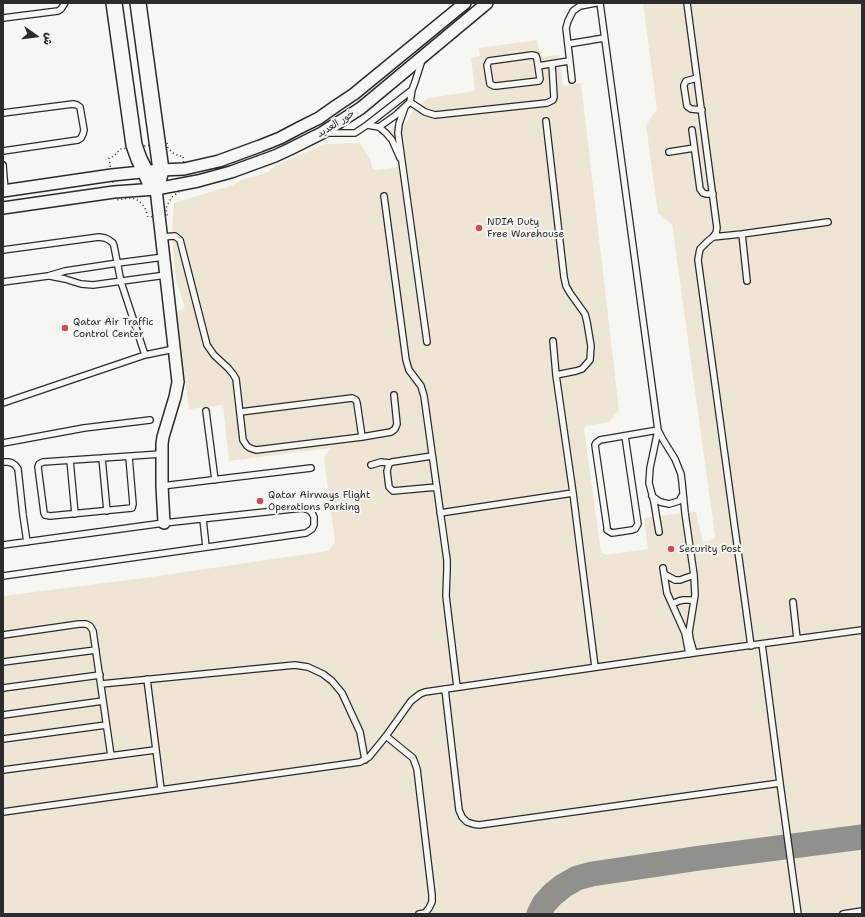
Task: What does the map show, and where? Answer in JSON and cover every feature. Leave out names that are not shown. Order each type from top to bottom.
[{"type":"main road","points":[[114,3],[134,145],[149,180],[156,189]]},
{"type":"main road","points":[[138,3],[161,170],[156,189]]},
{"type":"street","name":"خور العديد","points":[[4,190],[112,175],[184,168],[219,161],[239,155],[280,138],[319,118],[354,94],[465,3]]},
{"type":"street","name":"خور العديد","points":[[3,208],[114,192],[156,189],[214,177],[241,169],[290,150],[322,133],[360,108],[487,3]]},
{"type":"street","points":[[156,189],[178,377],[178,387],[163,437],[161,454],[164,523]]},
{"type":"lane","points":[[3,18],[58,10],[61,9],[65,3]]},
{"type":"lane","points":[[572,80],[566,28],[570,15],[580,6],[596,3]]},
{"type":"lane","points":[[600,3],[658,430],[675,459],[681,474],[695,590],[690,632],[691,654]]},
{"type":"lane","points":[[687,3],[717,228],[714,238]]},
{"type":"lane","points":[[568,44],[604,38]]},
{"type":"lane","points":[[379,127],[396,115],[410,102],[412,90],[424,55]]},
{"type":"lane","points":[[534,55],[537,57],[538,66],[539,81],[496,86],[490,84],[487,65],[491,60],[534,55]]},
{"type":"lane","points":[[538,66],[569,61]]},
{"type":"lane","points":[[410,102],[425,112],[436,115],[547,104],[553,100],[554,97],[552,64]]},
{"type":"lane","points":[[698,78],[686,81],[684,87],[687,106],[691,109],[702,110]]},
{"type":"lane","points":[[322,133],[355,132],[367,125],[412,90]]},
{"type":"lane","points":[[3,113],[77,104],[80,107],[84,130],[81,138],[78,140],[3,151]]},
{"type":"lane","points":[[405,107],[398,132],[427,342]]},
{"type":"lane","points":[[546,121],[564,277],[566,286],[585,314],[591,346],[590,360],[582,369],[556,375]]},
{"type":"lane","points":[[367,125],[379,127],[392,140],[403,166]]},
{"type":"lane","points":[[692,130],[700,189],[703,193],[713,194]]},
{"type":"lane","points":[[669,152],[694,148]]},
{"type":"lane","points":[[3,165],[4,190]]},
{"type":"lane","points":[[384,196],[406,360],[409,370],[418,382],[424,396],[447,560],[446,596],[457,687]]},
{"type":"lane","points":[[751,646],[698,254],[700,249],[708,241],[714,238],[828,222]]},
{"type":"lane","points":[[742,234],[748,281]]},
{"type":"lane","points":[[161,237],[175,236],[180,240],[207,345],[236,379],[244,440],[247,446],[253,450],[256,450],[389,433],[395,429],[397,424],[394,395]]},
{"type":"lane","points":[[3,250],[99,237],[109,240],[113,243],[121,282],[145,355]]},
{"type":"lane","points":[[3,282],[48,276],[65,271],[164,257]]},
{"type":"lane","points":[[48,276],[87,285],[121,282],[166,275]]},
{"type":"lane","points":[[553,341],[556,375],[595,667]]},
{"type":"lane","points":[[3,403],[145,355],[174,349]]},
{"type":"lane","points":[[240,412],[352,398],[358,403],[362,437]]},
{"type":"lane","points":[[206,411],[215,480]]},
{"type":"lane","points":[[3,443],[84,428],[150,420]]},
{"type":"lane","points":[[626,436],[638,524],[637,527],[632,530],[612,533],[607,530],[606,527],[595,445],[600,440],[658,430]]},
{"type":"lane","points":[[658,430],[650,468],[649,484],[659,532]]},
{"type":"lane","points":[[129,457],[133,507],[130,509],[50,516],[45,515],[38,467],[39,464],[43,462],[161,454]]},
{"type":"lane","points":[[371,465],[381,462],[390,463],[394,461],[432,456]]},
{"type":"lane","points":[[102,458],[106,511]]},
{"type":"lane","points":[[70,460],[75,514]]},
{"type":"lane","points":[[3,462],[12,462],[18,469],[27,542]]},
{"type":"lane","points":[[390,463],[387,470],[390,487],[393,492],[436,487]]},
{"type":"lane","points":[[162,486],[311,468]]},
{"type":"lane","points":[[440,513],[572,493]]},
{"type":"lane","points":[[652,496],[660,502],[669,504],[679,501],[683,494]]},
{"type":"lane","points":[[3,545],[164,523],[302,508],[309,510],[314,517],[314,525],[312,529],[306,533],[3,576]]},
{"type":"lane","points":[[202,519],[206,547]]},
{"type":"lane","points":[[691,654],[667,593],[663,571],[674,580],[680,580],[694,575]]},
{"type":"lane","points":[[672,604],[683,600],[690,600],[694,602]]},
{"type":"lane","points":[[793,602],[797,639]]},
{"type":"lane","points":[[3,635],[79,624],[86,624],[90,626],[93,631],[111,756]]},
{"type":"lane","points":[[3,812],[360,762],[369,757],[411,701],[415,697],[425,692],[862,630]]},
{"type":"lane","points":[[762,644],[798,914]]},
{"type":"lane","points":[[3,662],[96,650]]},
{"type":"lane","points":[[101,684],[295,665],[308,667],[323,674],[332,681],[342,693],[360,732],[365,760]]},
{"type":"lane","points":[[3,688],[100,675]]},
{"type":"lane","points":[[147,679],[161,790]]},
{"type":"lane","points":[[445,689],[459,810],[462,817],[467,822],[473,824],[479,825],[780,783]]},
{"type":"lane","points":[[3,715],[103,701]]},
{"type":"lane","points":[[3,739],[106,725]]},
{"type":"lane","points":[[386,736],[413,758],[417,769],[432,895],[432,902],[429,908],[425,913],[419,914]]},
{"type":"lane","points":[[3,770],[155,750]]},
{"type":"lane","points":[[843,914],[862,911]]},
{"type":"shaded area","points":[[643,3],[862,3],[862,914],[3,914],[3,596],[144,578],[328,551],[335,542],[324,458],[331,448],[229,461],[223,405],[189,409],[177,311],[185,308],[176,280],[172,235],[174,203],[233,185],[239,181],[268,172],[277,165],[325,144],[360,143],[370,159],[372,168],[376,170],[398,167],[393,149],[384,136],[400,121],[406,123],[412,112],[429,98],[475,91],[471,58],[480,56],[479,48],[537,40],[541,57],[559,55],[563,86],[581,83],[619,410],[609,422],[586,426],[584,429],[601,552],[606,555],[648,549],[644,518],[689,512],[696,512],[703,542],[714,539],[715,536],[672,224],[658,213],[646,125],[657,109]]},
{"type":"taxiway","points":[[539,914],[544,904],[563,886],[577,878],[592,874],[862,837]]},
{"type":"place","name":"NDIA Duty Free Warehouse","points":[[479,228]]},
{"type":"place","name":"Qatar Air Traffic Control Center","points":[[65,328]]},
{"type":"place","name":"Qatar Airways Flight Operations Parking","points":[[260,501]]},
{"type":"place","name":"Security Post","points":[[671,549]]}]
